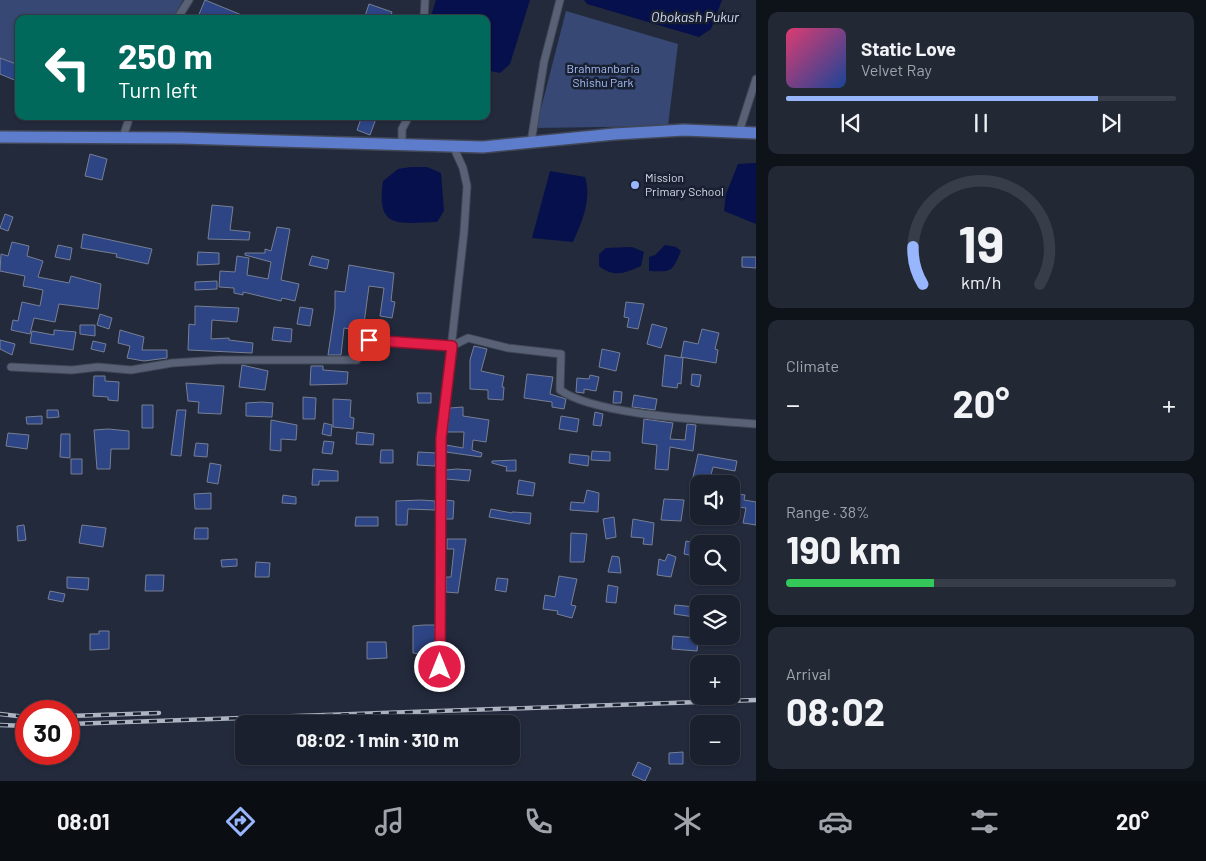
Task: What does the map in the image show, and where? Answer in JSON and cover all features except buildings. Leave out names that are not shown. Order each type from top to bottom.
[{"type":"highway","points":[[0,137],[123,137],[483,147],[615,134],[684,130],[756,133]]},
{"type":"street","points":[[180,15],[190,0]]},
{"type":"street","points":[[424,15],[425,0]]},
{"type":"street","points":[[531,142],[544,62],[560,0]]},
{"type":"street","points":[[739,132],[756,78]]},
{"type":"street","points":[[123,137],[129,120]]},
{"type":"street","points":[[402,144],[402,129],[407,120]]},
{"type":"street","points":[[440,687],[441,438],[464,232],[467,186],[463,168],[453,146]]},
{"type":"street","points":[[11,366],[72,370],[98,367],[131,370],[172,363],[219,360],[357,360],[363,353],[366,342],[372,339],[412,345],[452,346],[468,338],[508,348],[559,353],[562,359],[560,390],[594,405],[645,414],[756,424]]},
{"type":"green space","points":[[0,0],[183,0],[175,15],[15,15],[15,64],[0,58]]},
{"type":"green space","name":"Brahmanbaria Shishu Park","points":[[566,11],[678,44],[668,126],[536,128]]},
{"type":"water","points":[[436,0],[530,0],[510,64],[500,73],[490,71],[490,15],[431,15]]},
{"type":"water","name":"Obokash Pukur","points":[[584,0],[722,0],[711,29],[699,37],[587,4]]},
{"type":"water","points":[[756,163],[756,224],[724,211],[726,194],[738,164]]},
{"type":"water","points":[[427,167],[441,173],[444,211],[437,222],[411,223],[393,220],[387,216],[383,208],[383,181],[398,169]]},
{"type":"water","points":[[550,171],[585,177],[587,202],[583,218],[573,242],[532,238]]},
{"type":"water","points":[[665,245],[676,247],[681,251],[673,267],[667,271],[649,271],[649,257],[655,255]]},
{"type":"water","points":[[632,247],[644,252],[641,266],[630,271],[614,273],[604,270],[599,266],[599,254],[606,248]]},
{"type":"railway","points":[[80,724],[756,700]]},
{"type":"railway","points":[[80,716],[159,713]]},
{"type":"railway","points":[[0,714],[15,716]]},
{"type":"railway","points":[[0,725],[15,726]]},
{"type":"place","name":"Mission Primary School","points":[[635,185]]},
{"type":"route","points":[[369,340],[412,345],[452,346],[441,438],[440,667]]}]
